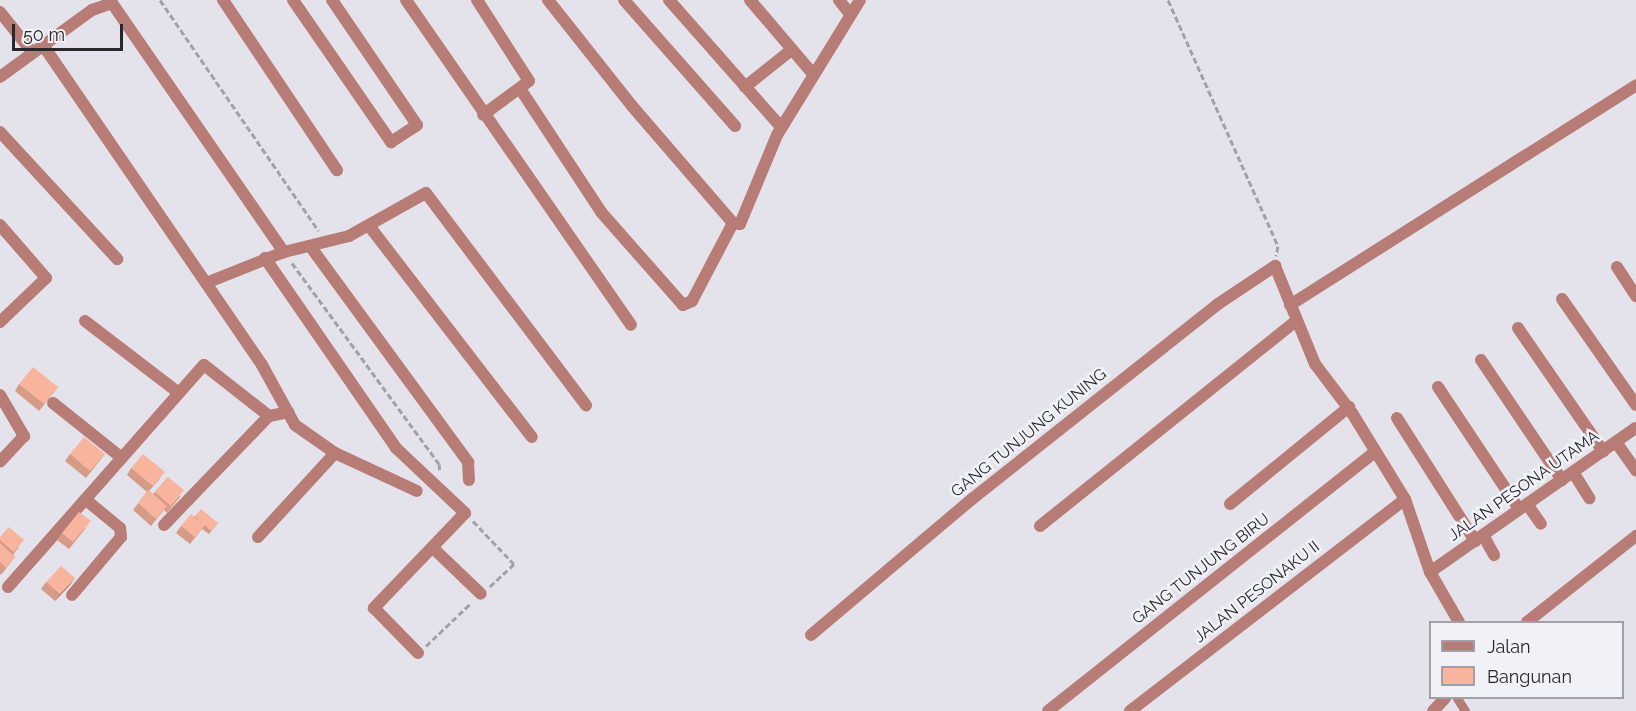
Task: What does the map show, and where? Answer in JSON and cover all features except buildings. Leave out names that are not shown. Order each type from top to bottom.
[{"type":"street","points":[[223,0],[337,170]]},
{"type":"street","points":[[293,0],[391,142],[417,125],[332,0]]},
{"type":"street","points":[[406,0],[483,115],[631,325]]},
{"type":"street","points":[[477,0],[529,74],[521,90],[483,115]]},
{"type":"street","points":[[548,0],[733,223]]},
{"type":"street","points":[[624,0],[735,126]]},
{"type":"street","points":[[669,0],[781,127]]},
{"type":"street","points":[[750,0],[790,51],[813,74]]},
{"type":"street","points":[[839,0],[850,14]]},
{"type":"street","points":[[733,223],[743,222],[781,127],[860,0]]},
{"type":"street","points":[[0,77],[43,45],[88,5],[112,3],[284,252]]},
{"type":"street","points":[[0,12],[32,52]]},
{"type":"street","points":[[43,45],[206,283],[299,430],[335,453],[417,491]]},
{"type":"street","points":[[745,87],[790,51]]},
{"type":"street","points":[[1290,305],[1636,85]]},
{"type":"street","points":[[521,90],[601,212],[683,305],[692,301],[733,223]]},
{"type":"street","points":[[0,132],[117,259]]},
{"type":"street","points":[[206,283],[265,258],[327,243],[370,227],[421,196],[431,197],[586,405]]},
{"type":"street","points":[[0,225],[46,278],[0,322]]},
{"type":"street","points":[[370,227],[532,437]]},
{"type":"street","points":[[310,246],[468,462],[469,480]]},
{"type":"street","points":[[265,258],[396,448],[465,513],[374,608],[418,653]]},
{"type":"street","points":[[1275,266],[1320,375],[1348,407],[1405,499],[1430,572],[1458,621]]},
{"type":"street","name":"GANG TUNJUNG KUNING","points":[[811,635],[972,499],[1218,304],[1275,266]]},
{"type":"street","points":[[1617,267],[1636,296]]},
{"type":"street","points":[[1562,299],[1636,405]]},
{"type":"street","points":[[85,321],[179,393]]},
{"type":"street","points":[[1040,526],[1296,321]]},
{"type":"street","points":[[1518,328],[1603,451]]},
{"type":"street","points":[[1481,360],[1562,480]]},
{"type":"street","points":[[8,587],[204,365],[268,416]]},
{"type":"street","points":[[1438,387],[1523,507],[1542,524]]},
{"type":"street","points":[[0,395],[24,436],[0,462]]},
{"type":"street","points":[[53,403],[122,458]]},
{"type":"street","points":[[1230,504],[1348,407]]},
{"type":"street","points":[[164,525],[268,416],[289,412]]},
{"type":"street","points":[[1397,418],[1479,538],[1494,555]]},
{"type":"street","name":"JALAN PESONA UTAMA","points":[[1430,572],[1636,428]]},
{"type":"street","points":[[1616,442],[1636,471]]},
{"type":"street","name":"GANG TUNJUNG BIRU","points":[[1048,711],[1375,452]]},
{"type":"street","points":[[258,537],[335,453]]},
{"type":"street","points":[[1573,472],[1589,498]]},
{"type":"street","name":"JALAN PESONAKU II","points":[[1130,711],[1405,499]]},
{"type":"street","points":[[72,595],[121,537],[120,528],[85,500]]},
{"type":"street","points":[[1528,621],[1636,536]]},
{"type":"street","points":[[433,548],[481,594]]},
{"type":"street","points":[[1433,711],[1444,699]]},
{"type":"path","points":[[160,0],[327,243]]},
{"type":"path","points":[[1168,0],[1278,246],[1275,266]]},
{"type":"path","points":[[284,252],[439,464],[441,489]]}]
